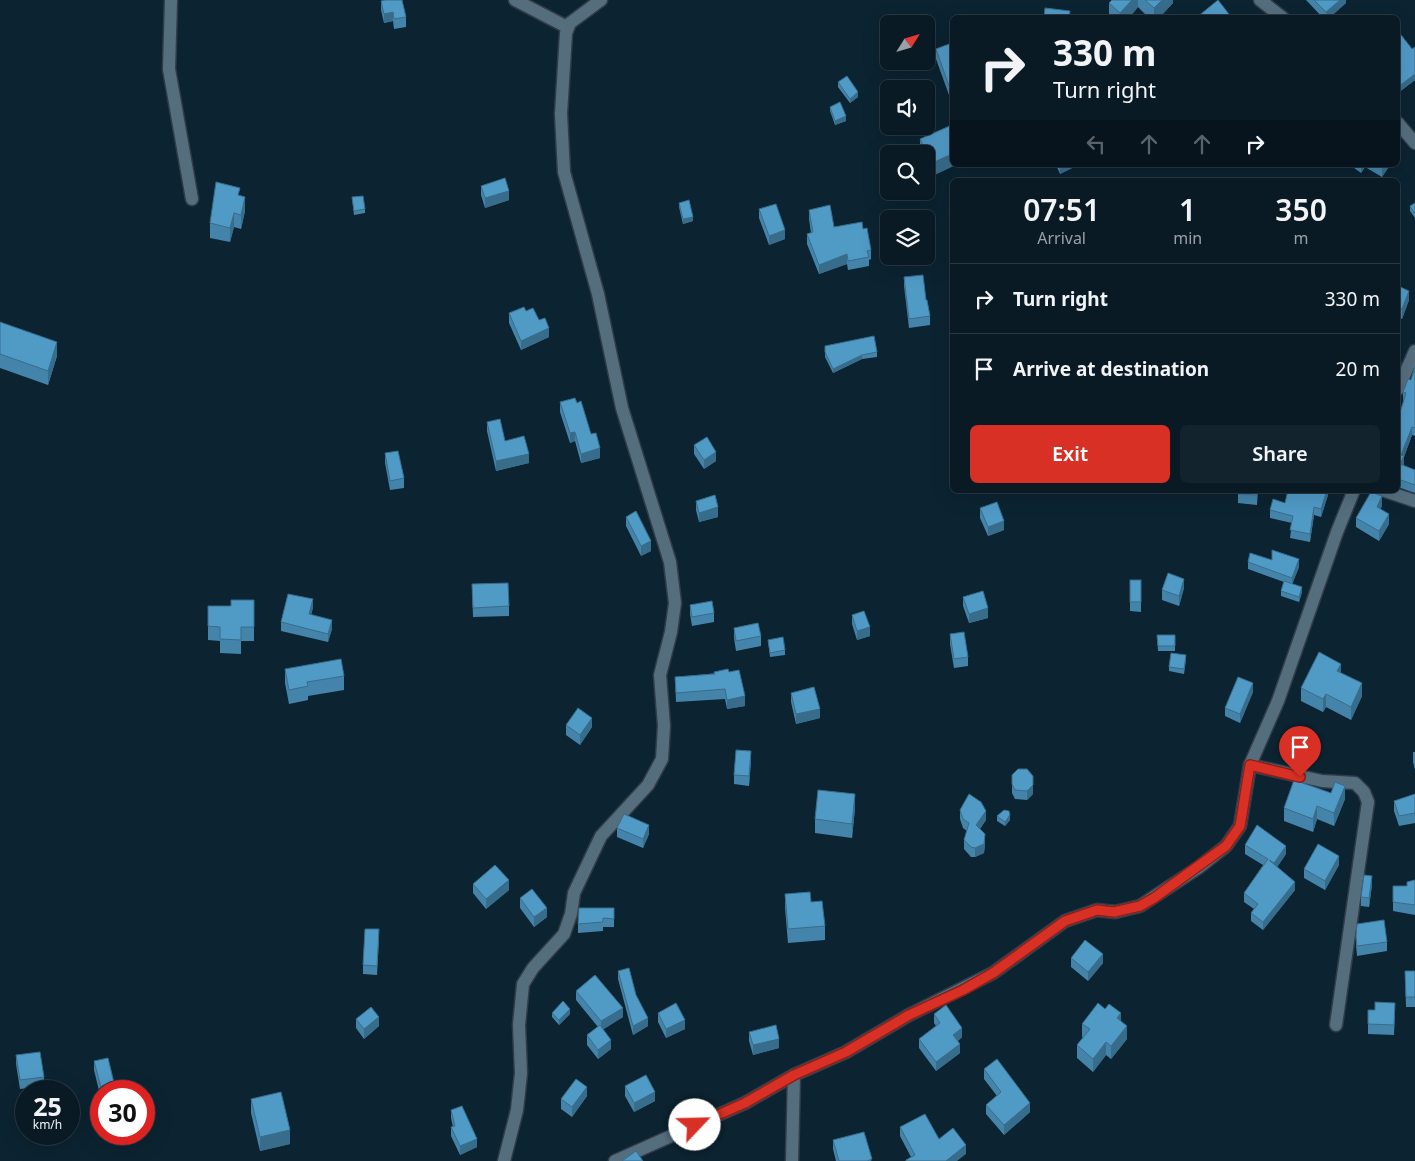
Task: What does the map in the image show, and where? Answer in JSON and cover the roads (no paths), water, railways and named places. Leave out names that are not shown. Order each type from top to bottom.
[{"type":"street","points":[[171,0],[169,69],[192,199]]},
{"type":"street","points":[[515,0],[567,27]]},
{"type":"street","points":[[504,1161],[517,1110],[521,1073],[519,1025],[523,984],[533,968],[564,934],[571,914],[574,893],[601,836],[648,785],[662,759],[664,726],[660,675],[672,632],[675,603],[670,562],[622,408],[598,294],[564,172],[561,114],[567,27],[601,0]]},
{"type":"street","points":[[1260,0],[1279,15]]},
{"type":"street","points":[[1400,125],[1413,137]]},
{"type":"street","points":[[1400,385],[1415,351]]},
{"type":"street","points":[[615,1161],[745,1103],[794,1075],[846,1052],[909,1015],[993,973],[1065,921],[1097,910],[1114,912],[1140,906],[1184,878],[1226,846],[1240,826],[1250,765],[1278,701],[1337,532],[1353,493]]},
{"type":"street","points":[[1391,493],[1415,501]]},
{"type":"street","points":[[1250,765],[1322,781],[1355,783],[1364,792],[1368,802],[1336,1025]]},
{"type":"street","points":[[792,1161],[794,1075]]}]
